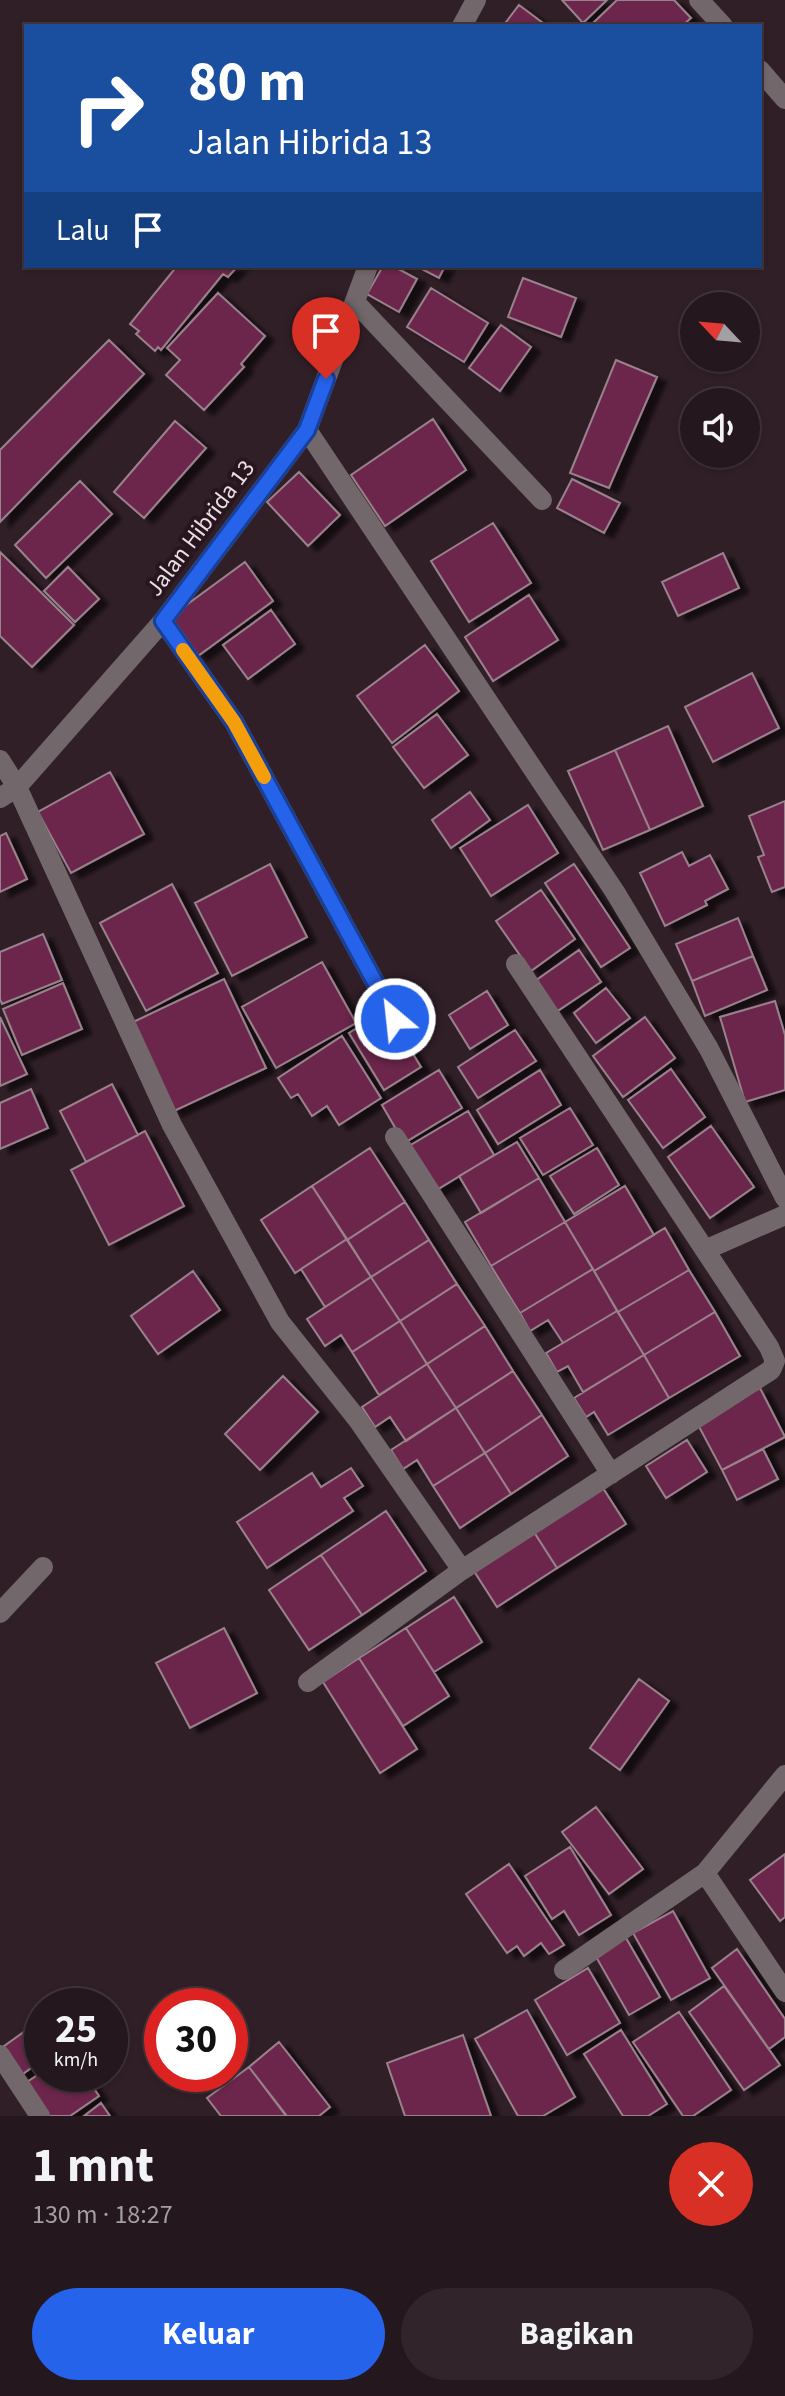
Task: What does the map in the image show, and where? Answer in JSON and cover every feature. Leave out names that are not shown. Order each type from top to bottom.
[{"type":"street","points":[[463,24],[476,0]]},
{"type":"street","points":[[762,72],[785,99]]},
{"type":"street","name":"Jalan Hibrida 13","points":[[8,793],[163,621],[307,430],[367,268]]},
{"type":"street","points":[[355,302],[542,500]]},
{"type":"street","points":[[307,430],[615,892],[709,1049],[785,1198]]},
{"type":"street","points":[[163,621],[234,722],[395,1019]]},
{"type":"street","points":[[0,760],[8,793],[172,1125],[280,1322],[358,1420],[462,1570]]},
{"type":"street","points":[[308,1682],[462,1570],[771,1370],[775,1361],[769,1347],[516,964]]},
{"type":"street","points":[[395,1137],[611,1474]]},
{"type":"street","points":[[705,1250],[785,1215]]},
{"type":"street","points":[[0,1613],[43,1567]]},
{"type":"street","points":[[564,1970],[705,1873],[785,1775]]},
{"type":"street","points":[[705,1873],[785,1992]]},
{"type":"street","points":[[0,2055],[40,2116]]},
{"type":"building","points":[[562,0],[607,0],[583,23]]},
{"type":"building","points":[[617,0],[674,0],[691,18],[684,24],[592,24]]},
{"type":"building","points":[[519,5],[544,24],[505,24]]},
{"type":"building","points":[[175,268],[236,268],[228,277],[223,274],[161,350],[158,347],[155,351],[130,324]]},
{"type":"building","points":[[382,268],[397,268],[417,279],[399,312],[367,294]]},
{"type":"building","points":[[420,268],[444,268],[439,278]]},
{"type":"building","points":[[523,278],[576,298],[561,337],[508,317]]},
{"type":"building","points":[[431,288],[488,323],[464,362],[407,327]]},
{"type":"building","points":[[218,293],[265,336],[241,364],[244,367],[204,410],[166,375],[180,360],[167,348]]},
{"type":"building","points":[[501,325],[531,347],[500,391],[469,368]]},
{"type":"building","points":[[109,340],[144,374],[0,522],[0,450]]},
{"type":"building","points":[[616,360],[657,377],[609,488],[570,473]]},
{"type":"building","points":[[433,419],[466,470],[385,526],[351,475]]},
{"type":"building","points":[[175,421],[206,448],[144,518],[114,492]]},
{"type":"building","points":[[299,472],[340,515],[308,546],[267,502]]},
{"type":"building","points":[[572,479],[620,503],[604,533],[557,508]]},
{"type":"building","points":[[80,481],[112,514],[46,578],[15,545]]},
{"type":"building","points":[[493,523],[531,583],[469,622],[431,561]]},
{"type":"building","points":[[0,552],[74,625],[32,667],[0,636]]},
{"type":"building","points":[[723,553],[739,588],[678,616],[662,582]]},
{"type":"building","points":[[245,562],[273,601],[198,656],[170,617]]},
{"type":"building","points":[[68,567],[99,599],[75,622],[44,591]]},
{"type":"building","points":[[529,595],[558,640],[493,681],[465,637]]},
{"type":"building","points":[[271,610],[295,644],[248,679],[223,645]]},
{"type":"building","points":[[425,645],[459,691],[392,743],[357,696]]},
{"type":"building","points":[[752,673],[779,728],[713,762],[685,707]]},
{"type":"building","points":[[437,714],[468,755],[424,788],[393,747]]},
{"type":"building","points":[[668,726],[703,806],[650,830],[615,750]]},
{"type":"building","points":[[615,750],[650,830],[603,850],[568,771]]},
{"type":"building","points":[[110,772],[144,834],[71,873],[38,812]]},
{"type":"building","points":[[470,792],[490,820],[451,848],[432,820]]},
{"type":"building","points":[[785,801],[785,887],[772,892],[758,857],[764,855],[749,816]]},
{"type":"building","points":[[528,805],[558,853],[491,896],[460,848]]},
{"type":"building","points":[[6,833],[27,879],[0,892],[0,836]]},
{"type":"building","points":[[682,852],[689,866],[710,855],[728,889],[705,901],[707,905],[665,926],[640,873]]},
{"type":"building","points":[[270,864],[307,937],[232,976],[195,903]]},
{"type":"building","points":[[574,864],[630,948],[601,967],[545,883]]},
{"type":"building","points":[[172,884],[218,973],[146,1011],[100,923]]},
{"type":"building","points":[[541,890],[575,939],[531,971],[496,921]]},
{"type":"building","points":[[738,918],[753,956],[692,981],[676,944]]},
{"type":"building","points":[[43,934],[62,980],[2,1004],[0,952]]},
{"type":"building","points":[[579,950],[601,982],[556,1012],[535,981]]},
{"type":"building","points":[[753,956],[767,990],[705,1016],[692,981]]},
{"type":"building","points":[[322,962],[356,1023],[276,1068],[242,1007]]},
{"type":"building","points":[[224,979],[266,1068],[172,1112],[131,1023]]},
{"type":"building","points":[[63,983],[82,1029],[22,1055],[3,1009]]},
{"type":"building","points":[[606,988],[630,1018],[596,1043],[574,1013]]},
{"type":"building","points":[[487,991],[508,1025],[470,1049],[449,1015]]},
{"type":"building","points":[[775,1001],[785,1035],[785,1090],[745,1102],[720,1017]]},
{"type":"building","points":[[386,1010],[421,1067],[384,1090],[349,1033]]},
{"type":"building","points":[[0,1017],[27,1074],[0,1086]]},
{"type":"building","points":[[645,1017],[675,1058],[623,1097],[593,1056]]},
{"type":"building","points":[[515,1030],[536,1061],[478,1098],[458,1067]]},
{"type":"building","points":[[342,1036],[381,1098],[339,1125],[327,1106],[312,1116],[298,1094],[291,1098],[278,1078]]},
{"type":"building","points":[[671,1069],[705,1117],[663,1148],[628,1100]]},
{"type":"building","points":[[439,1070],[462,1108],[404,1143],[382,1105]]},
{"type":"building","points":[[540,1070],[561,1105],[498,1144],[477,1110]]},
{"type":"building","points":[[112,1084],[138,1135],[86,1162],[60,1111]]},
{"type":"building","points":[[31,1089],[48,1128],[0,1149],[0,1103]]},
{"type":"building","points":[[570,1108],[593,1145],[543,1175],[520,1138]]},
{"type":"building","points":[[468,1111],[494,1155],[435,1191],[409,1146]]},
{"type":"building","points":[[711,1126],[754,1187],[710,1218],[668,1157]]},
{"type":"building","points":[[145,1131],[184,1206],[109,1245],[71,1170]]},
{"type":"building","points":[[517,1142],[539,1178],[481,1213],[459,1176]]},
{"type":"building","points":[[370,1148],[405,1202],[347,1240],[312,1186]]},
{"type":"building","points":[[597,1148],[619,1185],[574,1214],[550,1176]]},
{"type":"building","points":[[539,1178],[565,1222],[491,1266],[465,1222]]},
{"type":"building","points":[[312,1186],[347,1239],[295,1273],[261,1220]]},
{"type":"building","points":[[625,1186],[654,1235],[594,1271],[565,1222]]},
{"type":"building","points":[[405,1202],[429,1240],[371,1277],[347,1240]]},
{"type":"building","points":[[565,1222],[593,1269],[520,1313],[491,1266]]},
{"type":"building","points":[[665,1228],[689,1270],[618,1312],[594,1271]]},
{"type":"building","points":[[347,1239],[371,1277],[325,1307],[301,1269]]},
{"type":"building","points":[[429,1240],[457,1284],[400,1321],[371,1277]]},
{"type":"building","points":[[593,1269],[617,1311],[563,1343],[548,1320],[530,1331],[520,1313]]},
{"type":"building","points":[[689,1270],[715,1312],[644,1355],[618,1312]]},
{"type":"building","points":[[193,1271],[220,1310],[158,1354],[131,1316]]},
{"type":"building","points":[[371,1277],[400,1321],[352,1352],[341,1335],[325,1346],[307,1319]]},
{"type":"building","points":[[457,1284],[485,1326],[427,1364],[400,1321]]},
{"type":"building","points":[[617,1311],[644,1355],[583,1392],[568,1366],[557,1372],[546,1353]]},
{"type":"building","points":[[715,1312],[740,1356],[669,1398],[644,1355]]},
{"type":"building","points":[[400,1321],[427,1364],[379,1395],[352,1352]]},
{"type":"building","points":[[485,1326],[513,1371],[456,1408],[427,1364]]},
{"type":"building","points":[[644,1355],[669,1398],[608,1435],[594,1412],[586,1417],[574,1398]]},
{"type":"building","points":[[427,1364],[456,1408],[406,1441],[390,1417],[375,1427],[362,1407]]},
{"type":"building","points":[[513,1371],[542,1415],[485,1453],[456,1408]]},
{"type":"building","points":[[283,1376],[318,1412],[260,1470],[225,1434]]},
{"type":"building","points":[[760,1388],[785,1437],[722,1470],[696,1421]]},
{"type":"building","points":[[456,1408],[485,1453],[433,1486],[417,1460],[403,1469],[391,1450]]},
{"type":"building","points":[[542,1415],[568,1456],[511,1494],[485,1453]]},
{"type":"building","points":[[687,1440],[707,1472],[666,1498],[646,1466]]},
{"type":"building","points":[[763,1449],[778,1479],[737,1500],[722,1470]]},
{"type":"building","points":[[485,1453],[511,1494],[460,1528],[433,1486]]},
{"type":"building","points":[[351,1468],[363,1486],[344,1498],[353,1511],[267,1568],[237,1522],[312,1473],[321,1487]]},
{"type":"building","points":[[601,1485],[626,1524],[557,1568],[532,1529]]},
{"type":"building","points":[[386,1511],[426,1571],[362,1615],[321,1555]]},
{"type":"building","points":[[532,1529],[557,1568],[497,1607],[472,1568]]},
{"type":"building","points":[[321,1555],[362,1615],[309,1650],[269,1590]]},
{"type":"building","points":[[454,1597],[482,1642],[434,1672],[406,1628]]},
{"type":"building","points":[[224,1628],[257,1693],[190,1728],[156,1663]]},
{"type":"building","points":[[406,1628],[449,1696],[403,1726],[359,1658]]},
{"type":"building","points":[[359,1658],[417,1749],[380,1773],[323,1682]]},
{"type":"building","points":[[639,1679],[669,1701],[620,1770],[590,1748]]},
{"type":"building","points":[[596,1807],[643,1869],[609,1894],[562,1832]]},
{"type":"building","points":[[570,1847],[611,1915],[579,1935],[564,1911],[552,1919],[525,1876]]},
{"type":"building","points":[[785,1854],[785,1917],[780,1921],[750,1880]]},
{"type":"building","points":[[509,1864],[564,1945],[549,1954],[541,1943],[524,1956],[517,1946],[507,1953],[466,1894]]},
{"type":"building","points":[[673,1911],[710,1978],[671,2000],[633,1933]]},
{"type":"building","points":[[626,1938],[660,1997],[629,2015],[595,1955]]},
{"type":"building","points":[[737,1949],[785,2019],[785,2037],[769,2049],[712,1968]]},
{"type":"building","points":[[588,1968],[620,2023],[567,2055],[535,2000]]},
{"type":"building","points":[[724,1986],[780,2065],[744,2090],[689,2012]]},
{"type":"building","points":[[527,2010],[575,2097],[543,2116],[518,2116],[475,2039]]},
{"type":"building","points":[[679,2012],[731,2090],[693,2116],[683,2116],[633,2042]]},
{"type":"building","points":[[621,2030],[667,2104],[648,2116],[623,2116],[584,2054]]},
{"type":"building","points":[[24,2032],[24,2073],[20,2076],[0,2049]]},
{"type":"building","points":[[463,2035],[491,2116],[405,2116],[387,2063]]},
{"type":"building","points":[[279,2042],[330,2107],[319,2116],[287,2116],[249,2067]]},
{"type":"building","points":[[248,2068],[286,2116],[221,2116],[207,2098],[215,2092],[248,2092]]},
{"type":"building","points":[[25,2092],[96,2092],[99,2096],[70,2116],[42,2116]]},
{"type":"building","points":[[101,2103],[110,2116],[84,2116]]},
{"type":"slow traffic","points":[[183,650],[234,722],[264,777]]},
{"type":"route","points":[[326,379],[307,430],[163,621],[234,722],[395,1019]]}]
